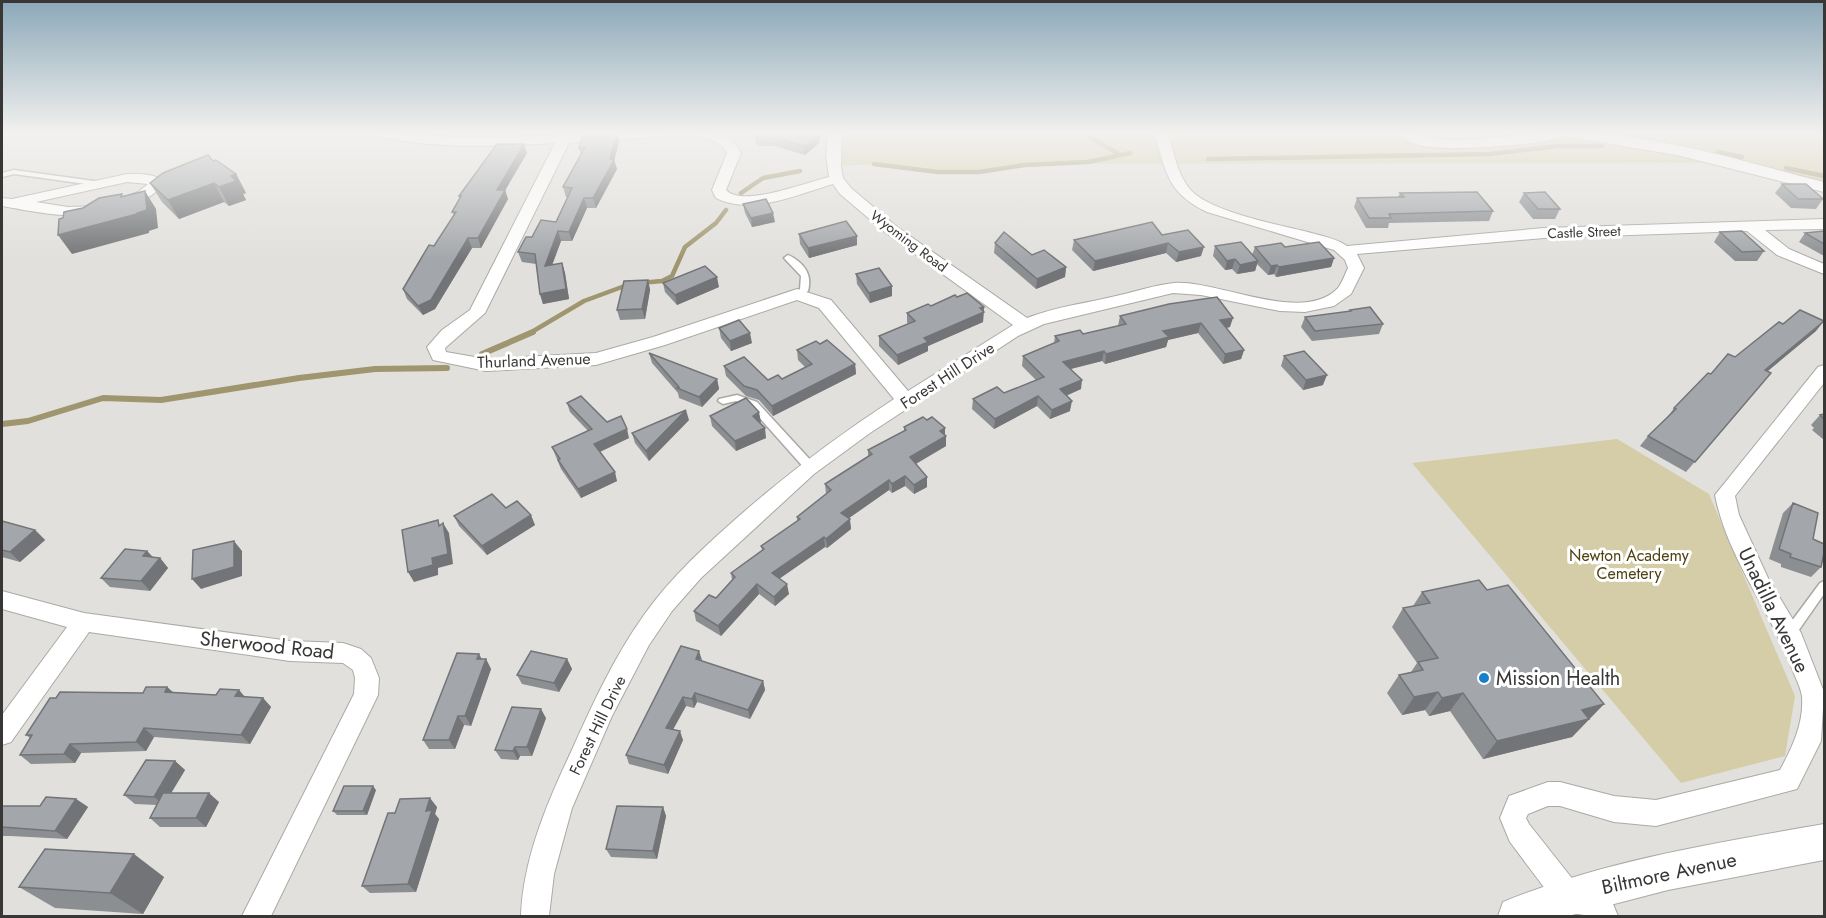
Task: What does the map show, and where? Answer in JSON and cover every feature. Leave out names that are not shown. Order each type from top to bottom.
[{"type":"main road","name":"Biltmore Avenue","points":[[1517,916],[1568,896],[1636,877],[1824,843]]},
{"type":"street","name":"Thurland Avenue","points":[[546,175],[477,313],[448,334],[436,347],[439,356],[486,365],[596,359],[659,341],[797,294]]},
{"type":"street","points":[[725,175],[719,190],[721,195],[730,201],[750,201],[836,179],[836,175]]},
{"type":"street","points":[[1176,175],[1191,199],[1209,208],[1318,240],[1344,251]]},
{"type":"street","points":[[1776,175],[1824,187]]},
{"type":"street","points":[[2,202],[17,202],[68,211],[110,207],[143,195],[158,183],[144,178],[127,178],[17,202]]},
{"type":"street","name":"Wyoming Road","points":[[836,179],[849,195],[890,228],[1025,325]]},
{"type":"street","name":"Castle Street","points":[[1344,251],[1544,233],[1824,224]]},
{"type":"street","points":[[1749,225],[1783,252],[1824,269]]},
{"type":"street","name":"Forest Hill Drive","points":[[535,916],[537,891],[546,854],[567,790],[592,734],[638,643],[664,604],[688,576],[719,545],[810,467],[1025,325],[1176,288],[1202,289],[1286,307],[1318,306],[1339,297],[1352,280],[1356,268],[1344,251]]},
{"type":"street","points":[[797,294],[825,304],[907,402]]},
{"type":"street","name":"Unadilla Avenue","points":[[1568,896],[1519,833],[1513,818],[1518,805],[1548,794],[1560,794],[1614,808],[1656,813],[1788,780],[1809,741],[1814,696],[1790,633],[1759,582],[1729,514],[1725,495],[1824,371]]},
{"type":"street","name":"Sherwood Road","points":[[2,600],[84,622],[290,651],[342,653],[353,656],[363,664],[367,678],[366,694],[256,916]]},
{"type":"street","points":[[2,734],[84,622]]},
{"type":"street","points":[[1568,896],[1601,916]]},
{"type":"lane","points":[[35,175],[104,184]]},
{"type":"lane","points":[[788,258],[805,273],[808,282],[804,291],[797,294]]},
{"type":"lane","points":[[723,401],[737,398],[753,404],[810,467]]},
{"type":"lane","points":[[1790,633],[1824,586]]},
{"type":"green space","points":[[1780,175],[1824,175],[1824,187]]},
{"type":"green space","name":"Newton Academy Cemetery","points":[[1617,439],[1709,494],[1795,696],[1785,756],[1681,783],[1412,463]]},
{"type":"building","points":[[161,175],[234,175],[231,176],[236,181],[219,187],[214,183],[168,200],[150,183]]},
{"type":"building","points":[[474,175],[506,175],[497,190],[505,190],[478,238],[468,238],[431,300],[418,306],[403,289],[429,245],[434,246],[456,212],[452,212],[461,196],[459,196]]},
{"type":"building","points":[[570,175],[606,175],[593,198],[584,198],[569,232],[558,231],[545,266],[562,263],[566,289],[540,294],[535,254],[518,252],[526,237],[532,237],[541,220],[556,222],[572,188],[563,187]]},
{"type":"building","points":[[1782,184],[1806,184],[1823,199],[1798,199]]},
{"type":"building","points":[[145,191],[147,210],[58,235],[59,219],[63,218],[64,212],[83,208],[99,198],[122,194],[121,197]]},
{"type":"building","points":[[1477,192],[1493,211],[1389,214],[1391,218],[1369,218],[1357,198],[1404,197],[1400,193]]},
{"type":"building","points":[[1545,192],[1560,209],[1538,209],[1524,193]]},
{"type":"building","points":[[766,199],[773,213],[751,218],[743,204]]},
{"type":"building","points":[[846,221],[857,236],[808,248],[799,234]]},
{"type":"building","points":[[1152,222],[1162,235],[1188,230],[1204,247],[1179,252],[1168,243],[1095,261],[1074,240]]},
{"type":"building","points":[[1742,231],[1764,251],[1742,252],[1720,232]]},
{"type":"building","points":[[1824,231],[1824,244],[1805,233]]},
{"type":"building","points":[[1004,232],[1032,255],[1044,250],[1066,267],[1037,279],[995,243]]},
{"type":"building","points":[[1241,242],[1258,261],[1240,265],[1235,259],[1227,261],[1215,246]]},
{"type":"building","points":[[1319,242],[1334,258],[1279,267],[1271,266],[1255,247],[1281,243],[1285,247]]},
{"type":"building","points":[[705,266],[717,277],[675,295],[663,283]]},
{"type":"building","points":[[879,268],[892,286],[869,293],[856,274]]},
{"type":"building","points":[[648,280],[642,309],[617,310],[624,281]]},
{"type":"building","points":[[967,293],[984,307],[980,308],[984,312],[924,338],[928,342],[897,355],[879,336],[915,321],[907,313],[928,304],[931,306],[955,295],[957,297]]},
{"type":"building","points":[[1217,297],[1233,318],[1220,320],[1244,350],[1225,354],[1201,323],[1163,331],[1169,337],[1106,354],[1104,351],[1063,362],[1082,380],[1060,389],[1072,401],[1052,410],[1038,396],[995,419],[973,399],[997,387],[1004,393],[1044,377],[1023,356],[1059,341],[1055,336],[1080,330],[1083,334],[1126,324],[1120,316],[1169,304]]},
{"type":"building","points":[[1370,307],[1383,324],[1315,331],[1305,317],[1351,311]]},
{"type":"building","points":[[1800,310],[1824,321],[1765,370],[1771,373],[1695,462],[1648,436],[1728,354],[1735,357],[1779,322],[1783,324]]},
{"type":"building","points":[[739,320],[750,333],[730,341],[719,328]]},
{"type":"building","points":[[827,340],[855,364],[772,406],[757,390],[744,386],[724,366],[744,357],[768,380],[778,375],[782,379],[812,364],[797,350],[816,341],[820,344]]},
{"type":"building","points":[[1304,351],[1327,375],[1306,380],[1284,356]]},
{"type":"building","points":[[649,353],[717,379],[699,397],[677,388],[679,387]]},
{"type":"building","points":[[581,396],[607,422],[621,416],[627,429],[594,444],[615,472],[578,489],[552,447],[592,429],[567,403]]},
{"type":"building","points":[[746,398],[759,412],[753,416],[765,428],[735,441],[710,416]]},
{"type":"building","points":[[686,410],[646,451],[632,433]]},
{"type":"building","points":[[923,417],[927,420],[932,417],[945,428],[940,431],[946,436],[910,457],[927,477],[914,485],[905,476],[892,484],[889,480],[841,513],[850,519],[826,539],[824,537],[772,573],[787,584],[774,597],[757,584],[718,626],[694,611],[709,595],[716,598],[735,577],[731,573],[764,549],[761,546],[800,519],[797,517],[831,490],[825,484],[872,454],[868,450],[906,430],[904,427]]},
{"type":"building","points":[[492,494],[506,508],[517,501],[531,515],[482,546],[454,516]]},
{"type":"building","points":[[1793,503],[1818,513],[1813,539],[1824,544],[1821,567],[1790,557],[1791,554],[1779,549]]},
{"type":"building","points":[[438,520],[439,526],[443,523],[448,554],[432,558],[433,565],[408,572],[402,530]]},
{"type":"building","points":[[2,521],[35,530],[10,552],[2,550]]},
{"type":"building","points":[[234,541],[234,567],[192,579],[193,550]]},
{"type":"building","points":[[125,549],[147,551],[143,556],[160,558],[141,581],[101,578]]},
{"type":"building","name":"Mission Health","points":[[1479,580],[1487,590],[1508,585],[1604,704],[1582,710],[1589,719],[1497,741],[1463,693],[1442,698],[1438,692],[1414,697],[1399,675],[1423,670],[1418,662],[1438,658],[1403,608],[1430,603],[1422,592]]},
{"type":"building","points":[[681,646],[699,651],[696,659],[763,681],[748,710],[695,693],[692,699],[683,697],[666,728],[680,731],[664,765],[626,755]]},
{"type":"building","points":[[531,651],[567,659],[554,683],[517,675]]},
{"type":"building","points":[[457,653],[479,654],[477,659],[486,659],[465,716],[458,716],[449,740],[423,740]]},
{"type":"building","points":[[146,687],[167,687],[165,692],[216,695],[220,689],[239,690],[235,696],[263,698],[241,735],[144,728],[136,742],[70,744],[64,754],[20,755],[32,735],[26,735],[50,698],[56,698],[60,692],[143,693]]},
{"type":"building","points":[[512,707],[541,709],[527,747],[515,747],[513,751],[495,750]]},
{"type":"building","points":[[146,760],[175,761],[154,797],[124,795]]},
{"type":"building","points":[[344,786],[373,786],[363,811],[333,811]]},
{"type":"building","points":[[163,793],[209,793],[196,818],[150,818]]},
{"type":"building","points":[[46,797],[76,799],[55,831],[2,827],[2,806],[40,806]]},
{"type":"building","points":[[430,798],[426,811],[432,810],[408,884],[362,886],[388,813],[395,813],[400,799]]},
{"type":"building","points":[[617,806],[663,807],[653,851],[606,849]]},
{"type":"building","points":[[45,849],[134,854],[110,893],[19,887]]},
{"type":"waterway","points":[[741,193],[763,178],[780,175]]},
{"type":"waterway","points":[[1818,175],[1824,176]]},
{"type":"waterway","points":[[640,283],[662,281],[672,276],[685,247],[716,223],[726,210]]},
{"type":"waterway","points":[[530,333],[584,301],[630,284]]},
{"type":"waterway","points":[[482,354],[533,332]]},
{"type":"waterway","points":[[2,424],[28,421],[103,398],[161,400],[299,378],[375,369],[447,368]]},
{"type":"place","name":"Mission Health","points":[[1484,678]]}]
